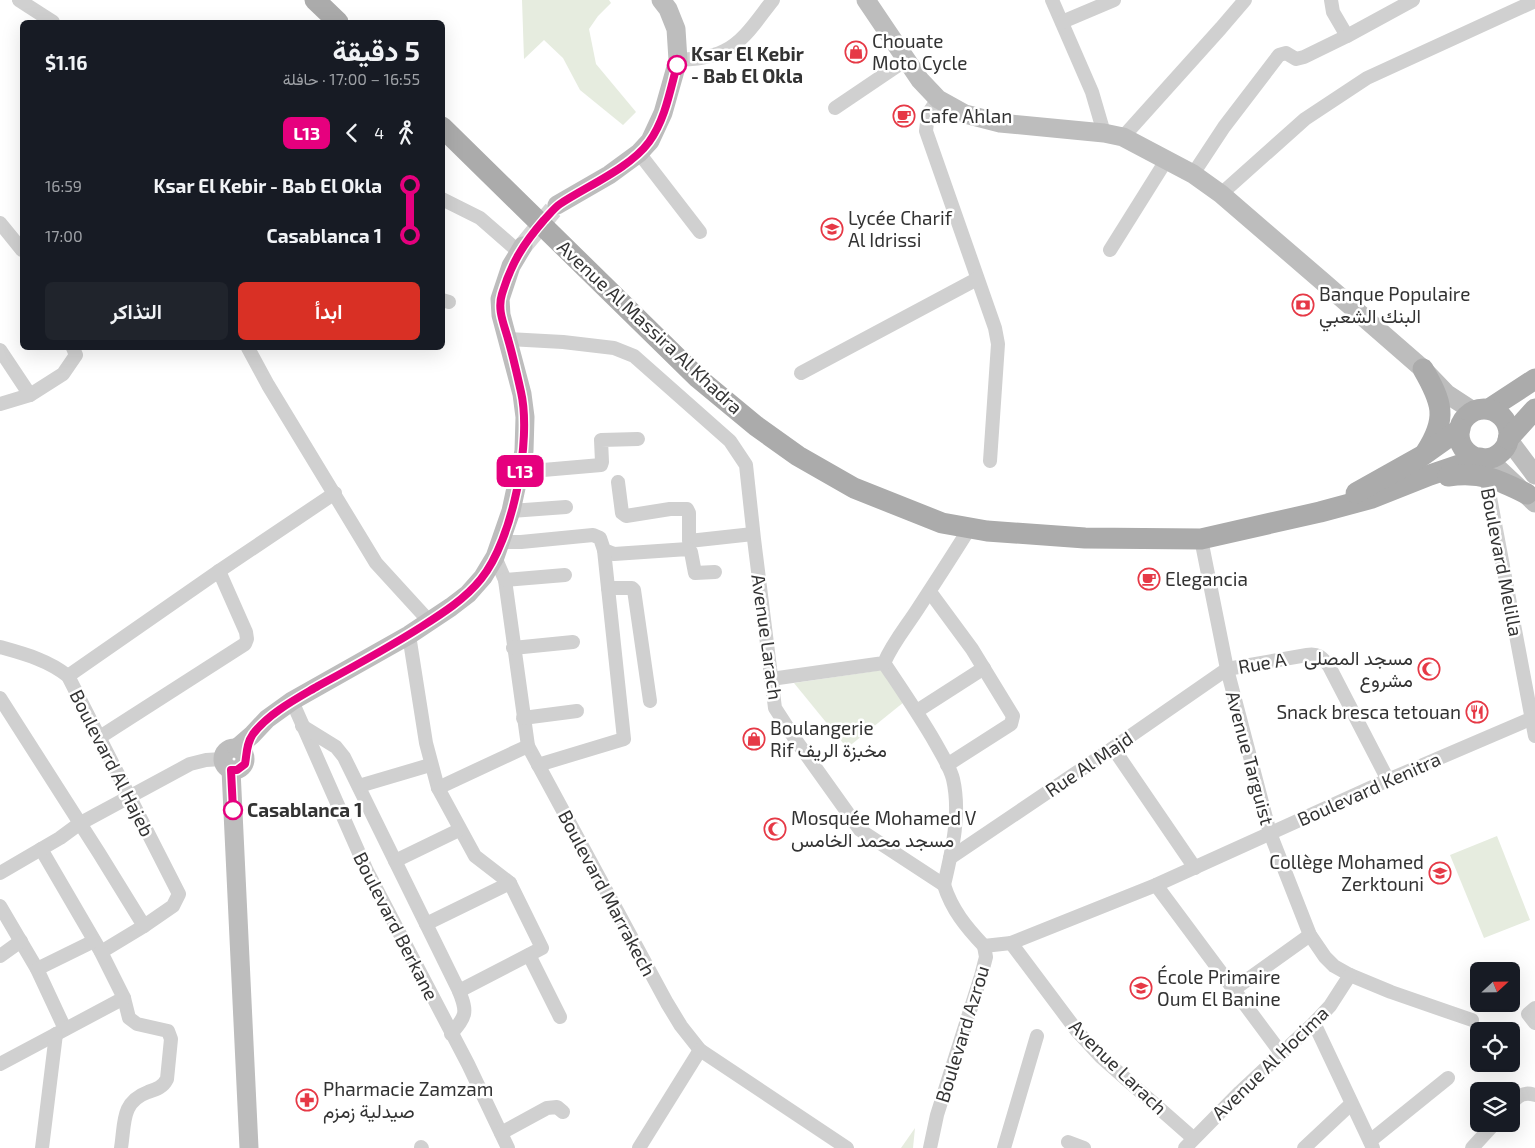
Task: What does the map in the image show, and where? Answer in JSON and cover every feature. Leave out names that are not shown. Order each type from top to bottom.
[{"type":"main road","points":[[315,0],[336,20]]},
{"type":"main road","name":"Avenue Al Massira Al Khadra","points":[[445,130],[698,378],[756,426],[798,456],[854,488],[942,523],[969,529],[1085,538],[1200,539],[1320,512],[1372,498],[1394,497],[1449,476],[1467,474],[1484,464]]},
{"type":"main road","points":[[1423,369],[1436,392],[1440,408],[1435,436],[1426,452]]},
{"type":"main road","name":"Avenue Al Massira Al Khadra","points":[[1320,512],[1422,456],[1471,418],[1535,379]]},
{"type":"main road","points":[[1484,464],[1501,452],[1508,438],[1535,409]]},
{"type":"main road","points":[[1508,438],[1506,423],[1496,412],[1471,418],[1459,437],[1466,451],[1531,499]]},
{"type":"street","points":[[19,0],[50,20]]},
{"type":"street","points":[[557,205],[609,175],[639,153],[650,141],[664,114],[678,60],[676,29],[668,9],[661,0]]},
{"type":"street","points":[[678,60],[699,58],[725,51],[743,36],[773,0]]},
{"type":"street","points":[[866,0],[920,80],[938,99],[964,114],[1000,123],[1114,135],[1167,159],[1193,174],[1221,194],[1423,369],[1471,418]]},
{"type":"street","points":[[1052,0],[1092,92],[1114,135]]},
{"type":"street","points":[[1062,22],[1114,0]]},
{"type":"street","points":[[1331,0],[1333,12],[1347,36]]},
{"type":"street","points":[[1193,174],[1224,127],[1279,55],[1286,53],[1299,59],[1347,36],[1413,0]]},
{"type":"street","points":[[1221,194],[1305,120],[1367,78],[1535,1]]},
{"type":"street","points":[[1114,135],[1221,28],[1238,3]]},
{"type":"street","points":[[835,108],[906,60]]},
{"type":"street","points":[[938,99],[928,114],[926,131],[998,344],[990,461]]},
{"type":"street","points":[[639,153],[700,232]]},
{"type":"street","points":[[1110,250],[1167,159]]},
{"type":"street","points":[[249,1148],[234,863],[234,758],[267,719],[292,701],[429,622],[468,594],[483,577],[498,550],[511,511],[520,472],[524,450],[525,418],[522,394],[501,315],[500,298],[506,280],[521,249],[480,218],[445,200]]},
{"type":"street","points":[[0,223],[20,248]]},
{"type":"street","points":[[801,372],[977,279]]},
{"type":"street","name":"Avenue Larach","points":[[508,339],[563,342],[614,348],[634,356],[730,441],[746,465],[775,708],[860,830],[944,885]]},
{"type":"street","points":[[0,350],[30,395]]},
{"type":"street","points":[[0,404],[30,395],[63,374],[76,355],[74,350]]},
{"type":"street","points":[[249,350],[376,562],[429,622]]},
{"type":"street","points":[[1508,438],[1535,475]]},
{"type":"street","points":[[520,472],[601,465],[601,440],[638,439]]},
{"type":"street","name":"Boulevard Melilla","points":[[1484,464],[1533,717],[1535,736]]},
{"type":"street","points":[[618,482],[622,513],[626,516],[664,510],[687,509],[690,513],[689,546],[695,573],[715,572]]},
{"type":"street","points":[[68,676],[335,493]]},
{"type":"street","points":[[511,511],[566,507]]},
{"type":"street","points":[[884,663],[894,644],[930,592],[969,529]]},
{"type":"street","points":[[498,550],[521,542],[588,534],[598,536],[602,541],[604,550],[624,739],[538,766]]},
{"type":"street","points":[[604,550],[614,554],[689,546],[753,534]]},
{"type":"street","name":"Avenue Targuist","points":[[1200,539],[1227,669],[1270,833],[1310,935],[1325,957],[1334,966],[1350,975],[1391,992],[1472,1020]]},
{"type":"street","name":"Boulevard Marrakech","points":[[498,550],[505,580],[528,746],[666,1003],[700,1050],[847,1148]]},
{"type":"street","points":[[100,737],[245,644],[247,639],[246,632],[219,571]]},
{"type":"street","points":[[505,580],[565,574]]},
{"type":"street","points":[[608,588],[632,588],[634,590],[650,701]]},
{"type":"street","points":[[930,592],[972,649],[1014,719],[1011,724],[947,764]]},
{"type":"street","points":[[409,634],[430,765],[438,788],[475,856],[510,883],[542,948],[459,991]]},
{"type":"street","points":[[513,648],[574,642]]},
{"type":"street","name":"Boulevard Al Hajeb","points":[[0,647],[45,662],[68,676],[100,737],[128,797],[179,894],[173,906],[144,926]]},
{"type":"street","name":"Rue A","points":[[1227,669],[1315,654],[1320,656],[1330,666],[1388,780]]},
{"type":"street","points":[[771,679],[884,663]]},
{"type":"street","points":[[884,663],[917,711],[947,764],[952,777],[956,820],[944,885],[949,900],[963,923],[984,946]]},
{"type":"street","points":[[917,711],[984,668]]},
{"type":"street","name":"Rue Al Majd","points":[[950,858],[1227,669]]},
{"type":"street","points":[[0,698],[144,926],[37,969]]},
{"type":"street","name":"Boulevard Berkane","points":[[292,701],[367,871],[468,1064],[508,1148]]},
{"type":"street","points":[[523,718],[577,711]]},
{"type":"street","name":"Boulevard Kenitra","points":[[1011,943],[1156,885],[1533,717]]},
{"type":"street","points":[[302,726],[336,747],[344,757],[459,991],[465,1010],[464,1017],[451,1034]]},
{"type":"street","points":[[438,788],[528,746]]},
{"type":"street","points":[[1113,748],[1195,868]]},
{"type":"street","points":[[0,873],[80,824],[190,764],[206,760],[234,758]]},
{"type":"street","points":[[358,786],[430,765]]},
{"type":"street","points":[[395,861],[460,830]]},
{"type":"street","points":[[41,849],[97,946],[124,998],[131,1021],[164,1029],[168,1031],[171,1039],[167,1079],[164,1085],[137,1097],[131,1103],[126,1112],[122,1148]]},
{"type":"street","points":[[426,924],[510,883]]},
{"type":"street","points":[[1156,885],[1281,1053]]},
{"type":"street","points":[[0,906],[37,969],[61,1031],[42,1148]]},
{"type":"street","points":[[1233,990],[1310,935]]},
{"type":"street","points":[[0,956],[21,941]]},
{"type":"street","name":"Avenue Larach","points":[[1011,943],[1077,1031],[1189,1143]]},
{"type":"street","name":"Boulevard Azrou","points":[[930,1148],[937,1116],[981,976],[986,956],[984,946],[1011,943]]},
{"type":"street","points":[[528,955],[560,1017]]},
{"type":"street","name":"Avenue Al Hocima","points":[[1189,1143],[1314,1023],[1330,1006],[1350,975]]},
{"type":"street","points":[[0,1064],[124,998]]},
{"type":"street","points":[[1314,1023],[1371,1145],[1448,1078]]},
{"type":"street","points":[[1004,1148],[1037,1036]]},
{"type":"street","points":[[639,1148],[700,1050]]},
{"type":"street","points":[[1520,1095],[1526,1093],[1535,1095]]},
{"type":"street","points":[[1304,1148],[1351,1104]]},
{"type":"street","points":[[501,1133],[547,1108],[557,1107],[563,1112]]},
{"type":"street","points":[[1472,1148],[1487,1132]]},
{"type":"street","points":[[1068,1142],[1084,1148]]},
{"type":"shaded area","points":[[522,0],[609,0],[611,3],[598,16],[589,29],[596,64],[636,112],[623,125],[580,90],[563,58],[544,40],[524,59]]},
{"type":"shaded area","points":[[883,670],[904,702],[847,748],[794,683]]},
{"type":"shaded area","points":[[1497,836],[1530,920],[1484,938],[1450,855]]},
{"type":"shaded area","points":[[915,1128],[913,1148],[901,1148]]},
{"type":"tunnel","points":[[523,246],[557,205]]},
{"type":"bus line","name":"L13","points":[[233,810],[231,770],[237,770],[245,764],[244,754],[252,735],[267,719],[292,701],[409,634],[451,607],[468,594],[483,577],[495,557],[511,511],[524,450],[525,418],[522,394],[501,315],[500,298],[506,280],[523,246],[557,205],[609,175],[639,153],[650,141],[664,114],[677,65]]},
{"type":"place","name":"Chouate Moto Cycle","points":[[856,52]]},
{"type":"place","name":"Ksar El Kebir - Bab El Okla","points":[[677,65]]},
{"type":"place","name":"Cafe Ahlan","points":[[904,116]]},
{"type":"place","name":"Lycée Charif Al Idrissi","points":[[832,229]]},
{"type":"place","name":"Banque Populaire البنك الشعبي","points":[[1303,305]]},
{"type":"place","name":"Elegancia","points":[[1149,579]]},
{"type":"place","name":"مسجد المصلى مشروع","points":[[1429,669]]},
{"type":"place","name":"Snack bresca tetouan","points":[[1477,712]]},
{"type":"place","name":"Boulangerie Rif مخبزة الريف","points":[[754,739]]},
{"type":"place","name":"Casablanca 1","points":[[233,810]]},
{"type":"place","name":"Mosquée Mohamed V مسجد محمد الخامس","points":[[775,829]]},
{"type":"place","name":"Collège Mohamed Zerktouni","points":[[1440,873]]},
{"type":"place","name":"École Primaire Oum El Banine","points":[[1141,988]]},
{"type":"place","name":"Pharmacie Zamzam صيدلية زمزم","points":[[307,1100]]}]
